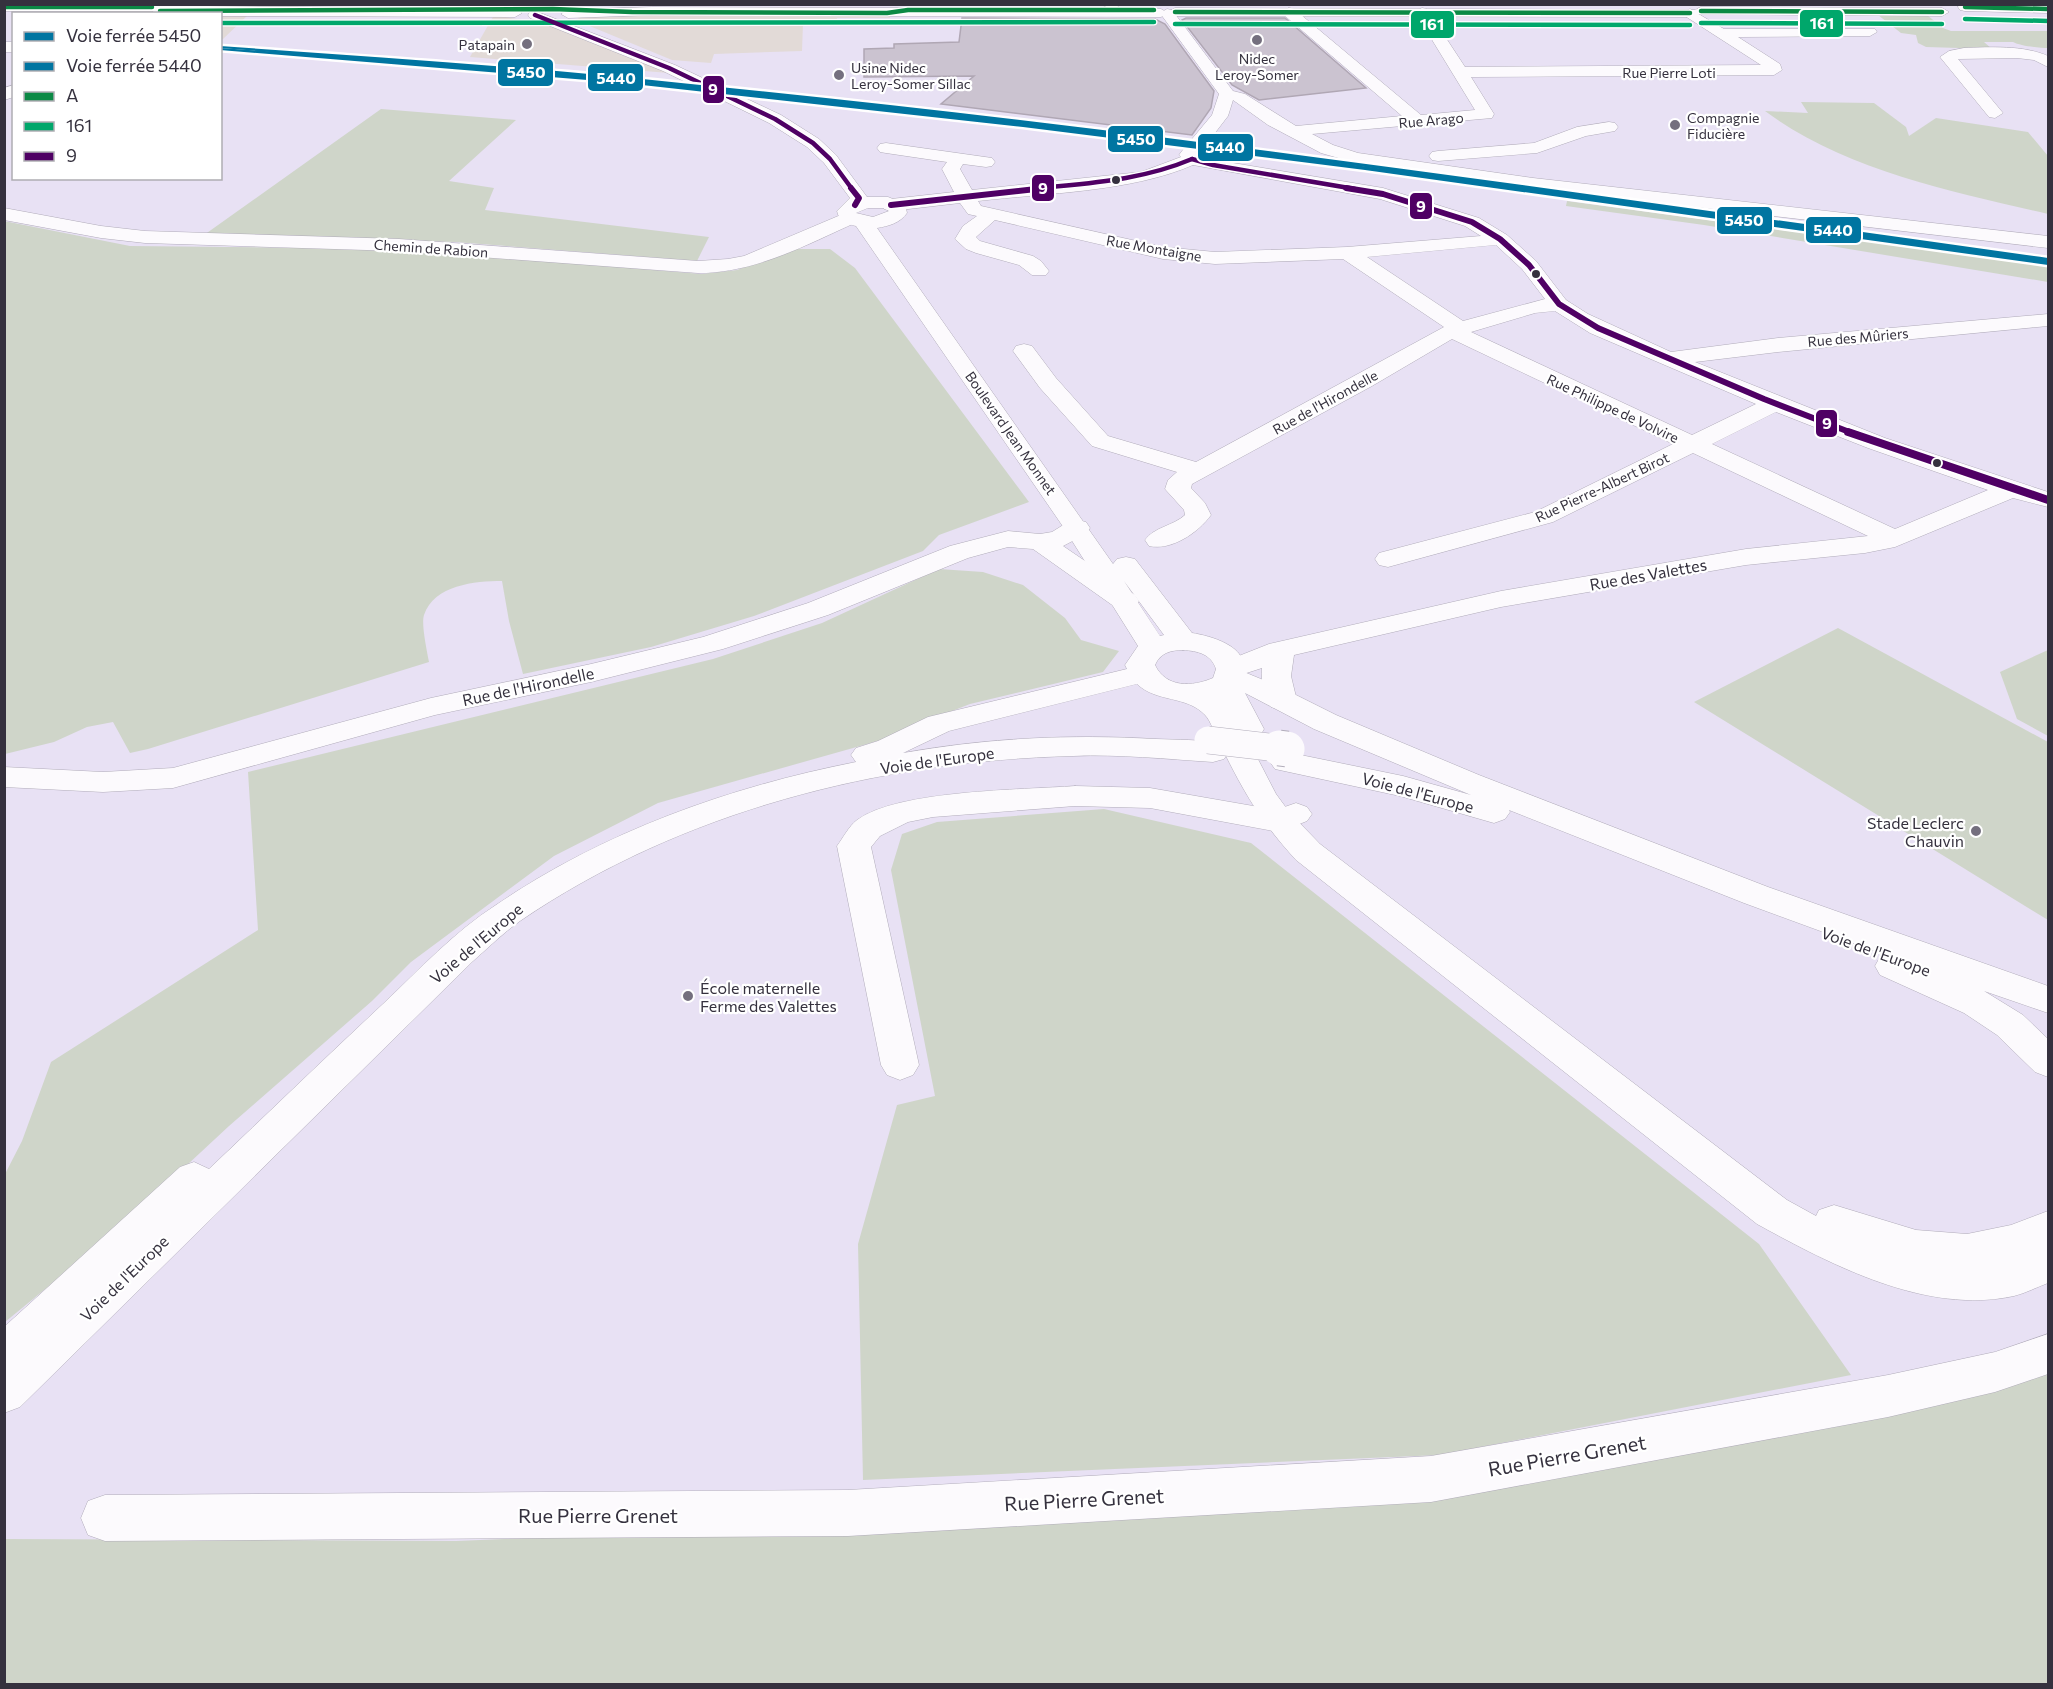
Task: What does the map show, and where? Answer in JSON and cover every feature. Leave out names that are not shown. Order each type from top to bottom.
[{"type":"street","points":[[155,10],[451,7],[500,4]]},
{"type":"street","points":[[536,15],[570,9],[1110,5],[1168,11],[1217,6],[1939,10],[1945,4],[1968,10],[2049,11]]},
{"type":"street","points":[[570,9],[1422,12],[1689,8]]},
{"type":"street","name":"Rue Pierre Loti","points":[[1461,72],[1774,70],[1774,67],[1689,8]]},
{"type":"street","points":[[4,9],[510,9],[536,15],[692,76]]},
{"type":"street","points":[[570,9],[567,20],[692,76]]},
{"type":"street","points":[[1168,11],[1227,94],[1239,97],[1292,131],[1334,152],[1397,164],[1533,183],[2049,242]]},
{"type":"street","points":[[1289,12],[1418,121]]},
{"type":"street","name":"Rue Arago","points":[[1292,131],[1486,114],[1422,12]]},
{"type":"street","points":[[1723,33],[1869,32]]},
{"type":"street","points":[[1995,113],[1948,57],[1964,53],[2029,55],[2049,62]]},
{"type":"street","name":"Boulevard Jean Monnet","points":[[692,76],[747,102],[813,143],[830,159],[869,212],[1125,601],[1148,661]]},
{"type":"street","points":[[1183,641],[1163,617],[869,212],[967,196],[1156,174],[1195,149],[1220,116],[1227,94]]},
{"type":"street","points":[[1397,164],[1418,158],[1536,148],[1583,131],[1609,128]]},
{"type":"street","points":[[886,148],[986,162]]},
{"type":"street","points":[[1195,149],[1213,165],[1383,194],[1472,222],[1500,239],[1529,265],[1559,303],[1580,319],[1845,434],[2049,500]]},
{"type":"street","points":[[958,158],[951,169],[967,196]]},
{"type":"street","points":[[1063,172],[1086,176],[1102,182]]},
{"type":"street","name":"Rue Montaigne","points":[[967,196],[972,208],[992,214],[1185,256],[1248,258],[1347,253],[1456,245],[1500,239]]},
{"type":"street","name":"Chemin de Rabion","points":[[4,214],[101,232],[145,237],[399,245],[709,267],[735,264],[869,212]]},
{"type":"street","points":[[992,214],[970,230],[965,239],[976,248],[1031,263],[1039,271]]},
{"type":"street","points":[[2028,239],[2049,228]]},
{"type":"street","name":"Rue Philippe de Volvire","points":[[1347,253],[1455,325],[1460,335],[1895,539]]},
{"type":"street","name":"Rue de l'Hirondelle","points":[[1158,540],[1185,530],[1198,515],[1196,508],[1178,489],[1180,480],[1457,330],[1534,307],[1559,303]]},
{"type":"street","name":"Rue des Mûriers","points":[[1668,359],[1778,345],[2049,320]]},
{"type":"street","points":[[1024,351],[1048,383],[1100,441],[1197,470]]},
{"type":"street","name":"Rue Pierre-Albert Birot","points":[[1388,559],[1544,517],[1774,404]]},
{"type":"street","name":"Rue des Valettes","points":[[1225,669],[1279,650],[1502,599],[1746,558],[1895,539],[2012,489]]},
{"type":"street","name":"Rue de l'Hirondelle","points":[[4,777],[25,775],[61,780],[135,782],[173,778],[431,707],[713,644],[818,609],[959,552],[1008,539],[1040,542],[1059,539],[1077,528]]},
{"type":"street","name":"Rue de l'Hirondelle","points":[[1040,542],[1125,601]]},
{"type":"street","points":[[807,772],[890,748],[939,724],[1148,661],[1170,642],[1183,641],[1207,645],[1225,669],[1281,809],[1462,950],[1793,1199],[1826,1219],[1883,1239],[1910,1247],[1953,1253],[1989,1250],[2022,1242],[2049,1228]]},
{"type":"street","points":[[1279,650],[1274,670],[1275,681],[1282,700]]},
{"type":"street","points":[[1148,661],[1149,681],[1163,689],[1194,694],[1215,689],[1225,669]]},
{"type":"street","points":[[1225,669],[1325,722],[1759,902],[1977,1004],[2010,1025],[2049,1062]]},
{"type":"street","points":[[1194,694],[1218,710],[1308,852],[1782,1217],[1819,1238],[1870,1260],[1950,1280],[1998,1281],[2025,1275],[2049,1265]]},
{"type":"street","name":"Voie de l'Europe","points":[[4,1356],[487,911],[565,864],[631,829],[701,802],[807,772],[901,752],[986,741],[1103,734],[1287,755],[1501,814],[1759,902],[2049,1014]]},
{"type":"street","name":"Voie de l'Europe","points":[[4,1392],[459,953],[508,913],[567,875],[635,841],[694,817],[780,790],[889,765],[977,752],[1071,746],[1211,746]]},
{"type":"street","points":[[900,1065],[854,846],[868,828],[900,813],[933,807],[1075,796],[1150,798],[1200,806],[1281,809]]},
{"type":"street","points":[[1759,902],[2049,1000]]},
{"type":"street","name":"Rue Pierre Grenet","points":[[105,1518],[848,1513],[1431,1479],[1888,1396],[1995,1372],[2049,1354]]},
{"type":"shaded area","points":[[115,4],[300,5],[288,15],[248,15],[223,39],[222,12],[99,12]]},
{"type":"shaded area","points":[[494,15],[545,24],[669,73],[470,57]]},
{"type":"shaded area","points":[[586,15],[890,15],[890,18],[837,18],[836,23],[803,23],[802,51],[714,54],[711,63],[672,60],[575,20]]},
{"type":"shaded area","points":[[1878,15],[1927,15],[1943,28],[1951,31],[2048,31],[2048,48],[2025,46],[2013,42],[1984,42],[1992,49],[1926,47],[1918,43],[1916,35],[1901,33]]},
{"type":"shaded area","points":[[1801,102],[1874,103],[1906,127],[1909,136],[1936,118],[2028,132],[2048,156],[2048,214],[1938,187],[1864,164],[1829,149],[1765,111],[1808,113]]},
{"type":"shaded area","points":[[381,109],[516,120],[449,181],[494,188],[485,210],[709,237],[697,261],[455,242],[204,235]]},
{"type":"shaded area","points":[[1567,201],[2048,266],[2048,282],[1704,225],[1566,206]]},
{"type":"shaded area","points":[[4,221],[130,246],[317,248],[467,254],[701,274],[737,270],[791,249],[830,249],[855,268],[1029,502],[939,535],[923,551],[754,616],[651,647],[523,674],[509,621],[502,581],[468,584],[446,591],[437,597],[429,605],[424,615],[429,662],[130,753],[113,722],[87,727],[54,742],[5,754]]},
{"type":"shaded area","points":[[939,569],[983,572],[1023,585],[1065,618],[1081,640],[1119,651],[1103,672],[970,704],[885,739],[658,803],[554,856],[411,962],[372,1001],[229,1126],[115,1232],[5,1322],[4,1176],[22,1141],[51,1062],[258,930],[248,772],[713,659],[822,623]]},
{"type":"shaded area","name":"Stade Leclerc Chauvin","points":[[1838,628],[2048,742],[2048,920],[1694,702]]},
{"type":"shaded area","points":[[2048,650],[2048,736],[2017,719],[2000,672]]},
{"type":"shaded area","points":[[1104,809],[1251,843],[1759,1244],[1851,1375],[1440,1455],[863,1480],[858,1244],[897,1105],[935,1096],[891,870],[902,834],[937,822]]},
{"type":"shaded area","points":[[2048,1367],[2048,1684],[5,1684],[4,1539],[456,1541],[1429,1501],[1911,1410]]},
{"type":"building","name":"Usine Nidec Leroy-Somer Sillac","points":[[962,18],[1155,19],[1165,24],[1214,91],[1211,108],[1192,135],[941,104],[974,76],[864,77],[864,49],[894,48],[894,44],[959,42]]},
{"type":"building","name":"Nidec Leroy-Somer","points":[[1186,18],[1285,18],[1366,88],[1259,100],[1232,85],[1182,20]]},
{"type":"rail line","name":"5440","points":[[222,47],[624,79],[852,102],[1194,143],[2048,260]]},
{"type":"rail line","name":"5450","points":[[222,49],[624,81],[1023,125],[1536,192],[2048,263]]},
{"type":"transit line","name":"A","points":[[4,7],[152,7]]},
{"type":"transit line","name":"A","points":[[1965,7],[2048,9]]},
{"type":"transit line","name":"A","points":[[160,11],[553,9],[632,12],[887,13],[908,10],[1154,10]]},
{"type":"transit line","name":"A","points":[[1701,11],[1942,12]]},
{"type":"transit line","name":"A","points":[[1175,12],[1690,13]]},
{"type":"transit line","name":"9","points":[[535,15],[669,68],[775,119],[813,143],[830,159],[859,198],[855,205]]},
{"type":"transit line","name":"161","points":[[1965,19],[2048,21]]},
{"type":"transit line","name":"161","points":[[222,23],[1154,22]]},
{"type":"transit line","name":"161","points":[[1701,23],[1942,24]]},
{"type":"transit line","name":"161","points":[[1175,24],[1690,25]]},
{"type":"transit line","name":"9","points":[[1192,159],[1213,165],[1383,194],[1472,222],[1500,239],[1529,265],[1559,304],[1598,328],[1764,399],[1876,443],[2048,500]]},
{"type":"transit line","name":"9","points":[[891,205],[1141,177],[1164,171],[1192,159]]},
{"type":"place","name":"Nidec Leroy-Somer","points":[[1257,40]]},
{"type":"place","name":"Patapain","points":[[527,44]]},
{"type":"place","name":"Usine Nidec Leroy-Somer Sillac","points":[[839,75]]},
{"type":"place","name":"Compagnie Fiducière","points":[[1675,125]]},
{"type":"place","name":"Stade Leclerc Chauvin","points":[[1976,831]]},
{"type":"place","name":"École maternelle Ferme des Valettes","points":[[688,996]]}]
